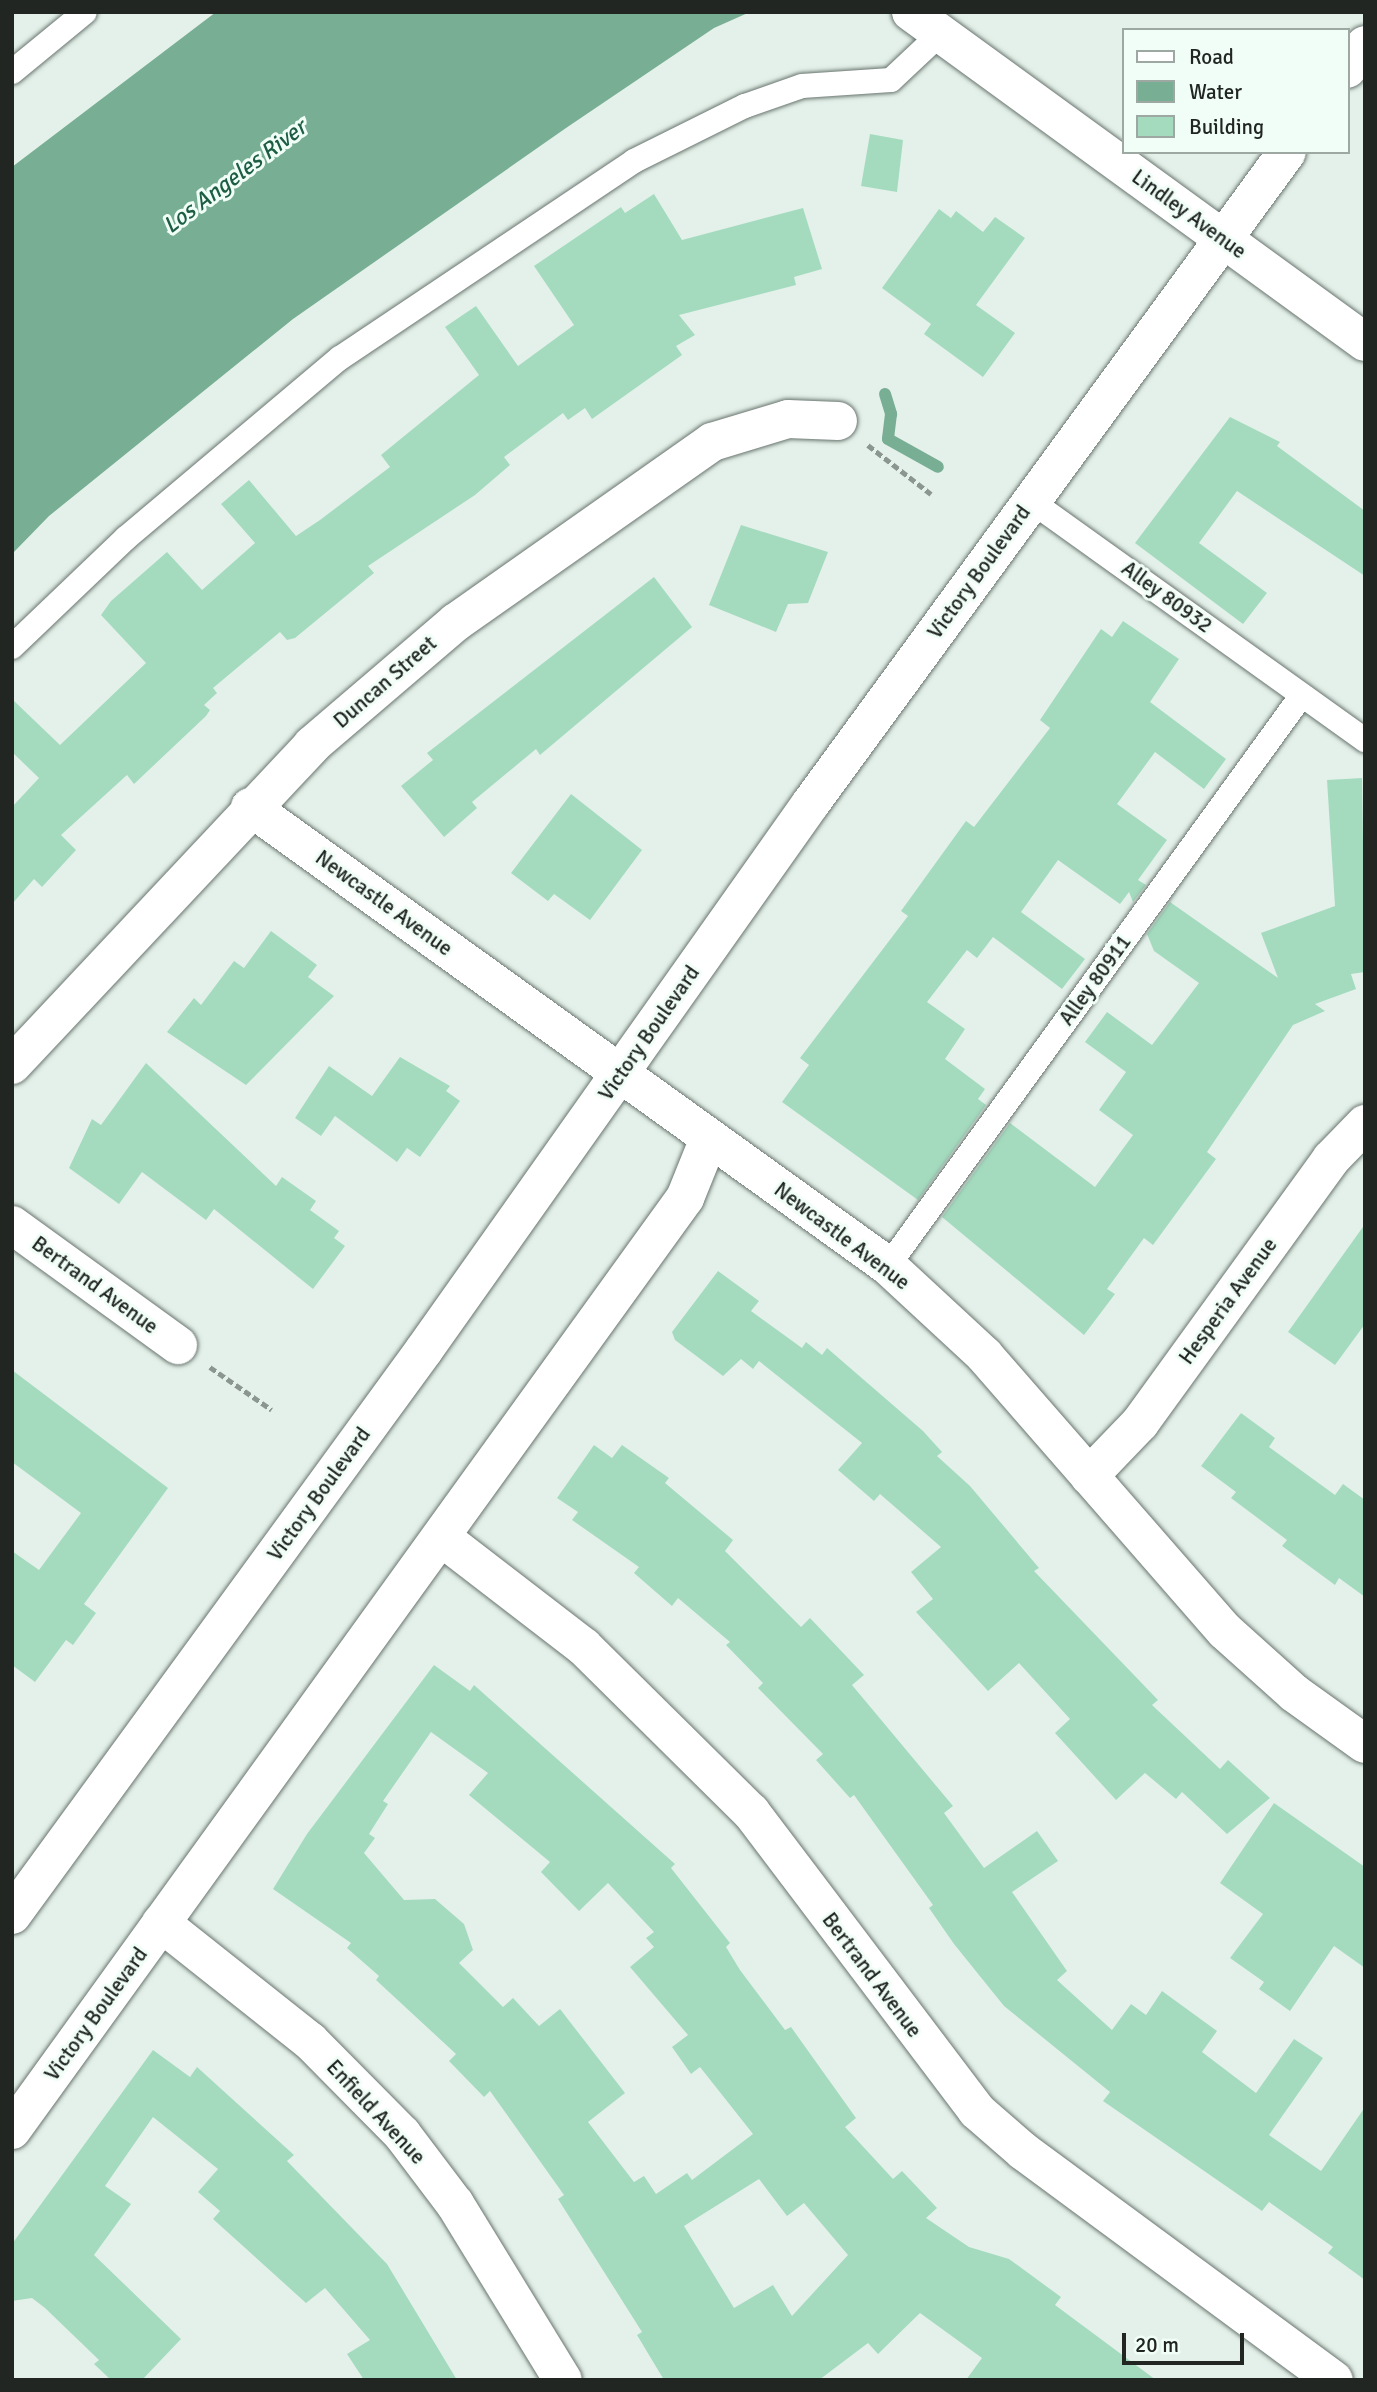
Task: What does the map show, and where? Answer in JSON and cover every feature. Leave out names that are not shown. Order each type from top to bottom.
[{"type":"street","name":"Lindley Avenue","points":[[925,22],[1365,342]]},
{"type":"street","points":[[1349,66],[1365,45]]},
{"type":"street","name":"Victory Boulevard","points":[[12,1915],[620,1076],[1031,501],[1286,154]]},
{"type":"street","name":"Duncan Street","points":[[12,1065],[250,807],[312,745],[456,622],[712,442],[788,419],[838,421]]},
{"type":"street","name":"Newcastle Avenue","points":[[250,807],[708,1140],[888,1266],[984,1355],[1225,1631],[1294,1693],[1365,1744]]},
{"type":"street","name":"Hesperia Avenue","points":[[1089,1476],[1140,1423],[1331,1159],[1365,1124]]},
{"type":"street","name":"Victory Boulevard","points":[[12,2130],[685,1198],[708,1140]]},
{"type":"street","name":"Bertrand Avenue","points":[[12,1225],[178,1345]]},
{"type":"street","name":"Bertrand Avenue","points":[[441,1537],[584,1647],[751,1812],[977,2111],[1023,2151],[1334,2380]]},
{"type":"street","name":"Enfield Avenue","points":[[161,1923],[310,2041],[402,2134],[455,2204],[563,2380]]},
{"type":"lane","points":[[12,72],[85,12]]},
{"type":"lane","points":[[12,647],[126,538],[340,358],[634,161],[745,106],[802,86],[891,80],[925,22]]},
{"type":"lane","name":"Alley 80932","points":[[1031,501],[1365,740]]},
{"type":"lane","name":"Alley 80911","points":[[888,1266],[1302,695]]},
{"type":"path","points":[[838,421],[931,494]]},
{"type":"path","points":[[178,1345],[272,1410]]},
{"type":"water","name":"Los Angeles River","points":[[216,12],[750,12],[714,28],[293,319],[49,516],[12,554],[12,167]]},
{"type":"building","points":[[870,134],[903,140],[897,192],[861,186]]},
{"type":"building","points":[[654,194],[682,240],[803,208],[822,269],[794,277],[796,285],[679,315],[695,335],[676,346],[682,355],[592,419],[585,408],[568,420],[563,413],[504,457],[510,465],[475,495],[368,566],[374,573],[295,638],[287,640],[280,632],[213,688],[217,693],[204,705],[210,710],[206,716],[134,784],[127,775],[61,835],[76,850],[42,887],[34,879],[12,904],[12,807],[39,778],[12,752],[12,699],[60,745],[146,663],[101,615],[111,601],[167,552],[202,590],[255,543],[221,504],[249,480],[296,536],[320,520],[390,467],[381,455],[479,375],[445,327],[476,306],[518,366],[574,325],[534,266],[621,207],[625,213]]},
{"type":"building","points":[[939,209],[951,218],[956,211],[983,232],[995,217],[1025,238],[976,305],[1015,333],[983,377],[924,334],[931,324],[882,288]]},
{"type":"building","points":[[1230,417],[1280,442],[1277,446],[1365,511],[1365,576],[1237,491],[1199,543],[1267,593],[1243,624],[1135,543]]},
{"type":"building","points":[[741,525],[828,552],[808,603],[788,604],[776,632],[709,605]]},
{"type":"building","points":[[654,577],[692,627],[540,755],[536,749],[472,802],[477,808],[444,837],[401,786],[433,760],[427,753]]},
{"type":"building","points":[[1123,621],[1179,659],[1150,702],[1226,759],[1204,789],[1155,752],[1117,804],[1167,840],[1138,880],[1146,885],[1133,902],[1129,892],[1120,904],[1058,860],[1021,912],[1085,959],[1062,989],[993,937],[977,958],[967,950],[927,1002],[965,1029],[945,1059],[985,1089],[978,1099],[986,1105],[918,1200],[782,1102],[809,1065],[800,1058],[908,916],[901,911],[966,821],[974,827],[1050,728],[1040,720],[1101,629],[1112,637]]},
{"type":"building","points":[[1362,778],[1365,972],[1351,974],[1356,989],[1315,1004],[1325,1011],[1293,1025],[1207,1152],[1216,1159],[1153,1245],[1144,1238],[1107,1289],[1115,1294],[1084,1335],[942,1217],[1010,1123],[1095,1187],[1133,1135],[1099,1110],[1126,1072],[1085,1042],[1107,1012],[1152,1045],[1199,983],[1154,951],[1147,934],[1170,902],[1278,978],[1261,933],[1335,906],[1327,780]]},
{"type":"building","points":[[571,794],[642,850],[590,920],[554,894],[548,901],[511,873]]},
{"type":"building","points":[[271,931],[317,965],[308,977],[334,996],[246,1085],[167,1032],[194,998],[201,1005],[234,961],[244,968]]},
{"type":"building","points":[[400,1057],[450,1086],[446,1091],[460,1101],[420,1157],[407,1148],[397,1162],[335,1116],[321,1136],[295,1118],[329,1066],[372,1096]]},
{"type":"building","points":[[146,1063],[276,1186],[282,1177],[316,1201],[310,1210],[339,1231],[334,1238],[345,1246],[313,1289],[214,1209],[206,1220],[142,1172],[119,1204],[69,1168],[92,1119],[101,1125]]},
{"type":"building","points":[[1365,1224],[1365,1324],[1335,1365],[1288,1332]]},
{"type":"building","points":[[718,1271],[759,1301],[751,1311],[802,1348],[806,1342],[822,1355],[827,1348],[923,1431],[942,1452],[937,1456],[970,1486],[1039,1568],[1034,1571],[1158,1700],[1152,1705],[1220,1769],[1228,1760],[1270,1798],[1227,1834],[1182,1792],[1176,1799],[1145,1773],[1116,1800],[1055,1733],[1070,1719],[1019,1663],[988,1691],[916,1612],[933,1599],[911,1572],[941,1547],[880,1494],[874,1501],[838,1470],[862,1443],[759,1361],[753,1369],[741,1359],[723,1376],[675,1340],[672,1332]]},
{"type":"building","points":[[12,1370],[168,1488],[84,1604],[96,1613],[73,1645],[66,1640],[35,1682],[12,1665],[12,1551],[39,1570],[81,1513],[12,1462]]},
{"type":"building","points":[[1241,1413],[1275,1438],[1269,1447],[1335,1495],[1343,1484],[1365,1500],[1365,1597],[1339,1578],[1335,1585],[1282,1546],[1287,1540],[1231,1498],[1236,1492],[1201,1466]]},
{"type":"building","points":[[594,1445],[612,1458],[622,1445],[669,1478],[665,1483],[733,1540],[725,1551],[801,1627],[810,1618],[864,1675],[852,1685],[953,1806],[944,1813],[984,1868],[1037,1831],[1058,1861],[1012,1892],[1067,1971],[1057,1980],[1112,2030],[1131,2004],[1146,2015],[1162,1991],[1217,2031],[1202,2052],[1256,2093],[1294,2039],[1323,2058],[1269,2135],[1321,2171],[1365,2107],[1365,2280],[1328,2253],[1333,2247],[1269,2202],[1262,2211],[1103,2101],[1110,2092],[1004,2006],[954,1944],[929,1908],[933,1905],[854,1795],[850,1798],[816,1760],[823,1754],[758,1688],[763,1683],[726,1645],[730,1642],[678,1598],[672,1606],[634,1573],[639,1567],[572,1520],[578,1512],[557,1498]]},
{"type":"building","points":[[434,1665],[470,1691],[474,1685],[675,1864],[671,1868],[730,1943],[726,1947],[740,1970],[785,2030],[791,2027],[856,2118],[845,2127],[893,2179],[902,2171],[937,2208],[926,2218],[969,2247],[1009,2259],[1061,2297],[1055,2305],[1156,2380],[966,2380],[982,2358],[920,2313],[878,2354],[868,2343],[819,2380],[664,2380],[637,2335],[642,2332],[558,2199],[564,2195],[490,2091],[484,2097],[449,2061],[456,2054],[376,1980],[379,1976],[347,1948],[351,1943],[273,1889],[307,1834]],"holes":[[[431,1732],[488,1773],[469,1795],[550,1862],[541,1872],[579,1911],[608,1883],[654,1932],[646,1938],[654,1947],[630,1967],[688,2035],[672,2047],[691,2074],[700,2067],[753,2134],[692,2180],[687,2173],[656,2194],[644,2176],[634,2182],[588,2122],[625,2093],[560,2009],[539,2026],[513,1998],[503,2007],[459,1963],[473,1950],[464,1924],[435,1899],[404,1900],[364,1853],[375,1838],[369,1834],[388,1804],[383,1801]],[[759,2179],[787,2216],[804,2203],[848,2255],[792,2316],[773,2285],[734,2308],[684,2226]]]},
{"type":"building","points":[[1274,1803],[1365,1867],[1365,1968],[1334,1946],[1290,2011],[1259,1989],[1264,1982],[1230,1958],[1263,1914],[1220,1883]]},
{"type":"building","points":[[153,2050],[190,2077],[197,2067],[294,2155],[287,2161],[387,2264],[457,2380],[364,2380],[347,2354],[370,2340],[325,2288],[306,2303],[213,2219],[220,2211],[198,2192],[218,2169],[153,2117],[105,2186],[131,2204],[94,2255],[181,2339],[142,2380],[111,2380],[94,2364],[99,2360],[45,2308],[32,2298],[12,2301],[12,2244]]},
{"type":"waterway","points":[[885,394],[891,414],[888,439],[938,467]]}]
